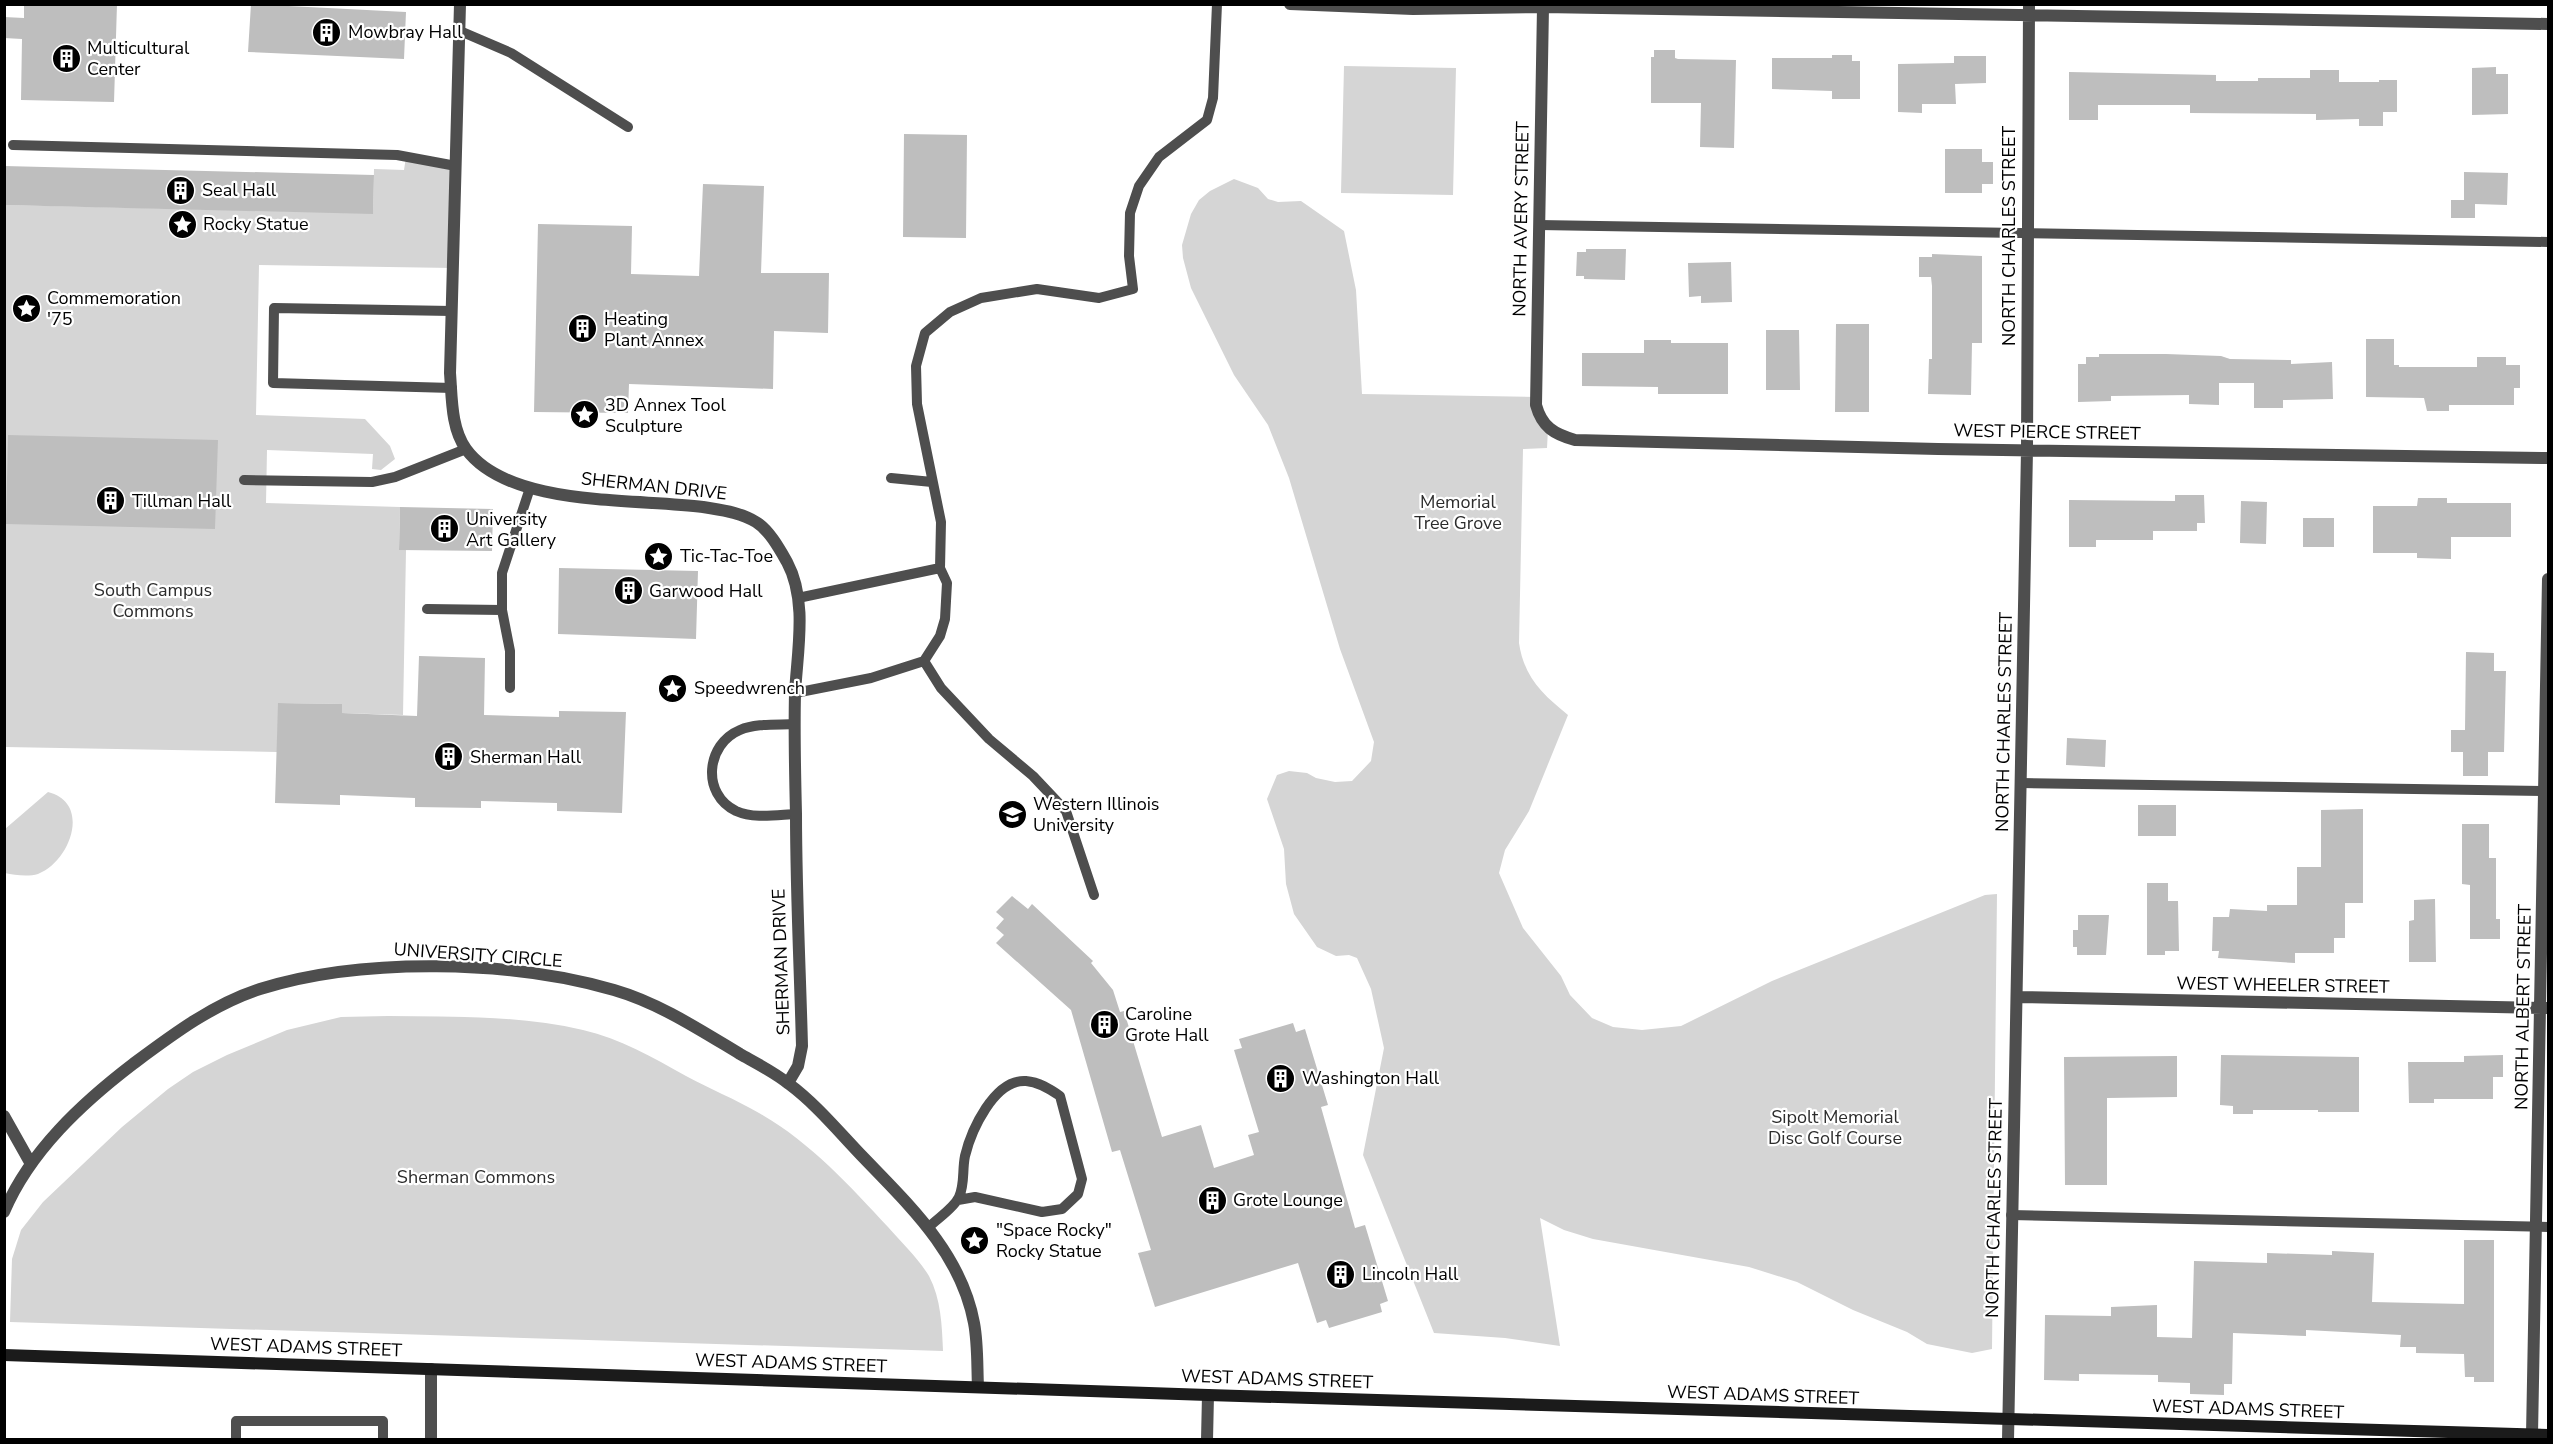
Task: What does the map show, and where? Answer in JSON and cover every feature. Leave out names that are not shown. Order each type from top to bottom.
[{"type":"street","name":"SHERMAN DRIVE","points":[[460,4],[452,388],[456,427],[466,449],[497,475],[530,489],[556,494],[685,505],[737,513],[756,522],[772,538],[788,564],[798,598],[795,723],[802,1046],[798,1066],[788,1083]]},
{"type":"street","points":[[1290,4],[1413,7],[2029,10],[2548,24]]},
{"type":"street","name":"NORTH AVERY STREET","points":[[1543,7],[1536,405],[1548,429]]},
{"type":"street","name":"NORTH CHARLES STREET","points":[[2008,1440],[2027,450],[2029,10]]},
{"type":"street","name":"WEST PIERCE STREET","points":[[1548,429],[1575,441],[2548,458]]},
{"type":"street","name":"NORTH ALBERT STREET","points":[[2532,1435],[2542,1227],[2548,579]]},
{"type":"street","name":"UNIVERSITY CIRCLE","points":[[4,1212],[31,1164],[78,1109],[174,1034],[214,1009],[258,990],[312,976],[372,967],[465,968],[568,978],[618,991],[689,1023],[788,1083],[810,1102],[929,1227],[959,1276],[969,1300],[975,1326],[978,1387]]},
{"type":"street","name":"WEST WHEELER STREET","points":[[2017,997],[2545,1008]]},
{"type":"street","points":[[4,1116],[31,1164]]},
{"type":"street","name":"WEST ADAMS STREET","points":[[4,1355],[1208,1395],[2548,1435]]},
{"type":"street","points":[[430,1440],[431,1369]]},
{"type":"street","points":[[1207,1440],[1208,1395]]},
{"type":"lane","points":[[795,693],[871,678],[924,661],[940,636],[945,619],[947,583],[940,568],[941,522],[917,404],[916,366],[925,333],[950,312],[981,298],[1037,289],[1099,298],[1133,289],[1129,256],[1130,213],[1139,186],[1159,158],[1207,120],[1213,98],[1217,4]]},
{"type":"lane","points":[[460,31],[511,53],[628,127]]},
{"type":"lane","points":[[13,145],[397,155],[456,166]]},
{"type":"lane","points":[[1539,225],[2548,242]]},
{"type":"lane","points":[[452,311],[274,308],[273,383],[452,388]]},
{"type":"lane","points":[[244,480],[372,482],[395,477],[466,449]]},
{"type":"lane","points":[[891,478],[932,482]]},
{"type":"lane","points":[[510,688],[510,651],[502,610],[502,573],[530,489]]},
{"type":"lane","points":[[798,598],[940,568]]},
{"type":"lane","points":[[427,609],[502,610]]},
{"type":"lane","points":[[924,661],[941,688],[989,739],[1033,776],[1066,811],[1094,895]]},
{"type":"lane","points":[[795,723],[742,729],[729,736],[716,753],[711,774],[714,788],[722,801],[734,810],[747,815],[796,814]]},
{"type":"lane","points":[[2022,783],[2545,791]]},
{"type":"lane","points":[[929,1227],[958,1200],[963,1186],[965,1158],[972,1133],[987,1105],[1003,1089],[1024,1080],[1047,1086],[1060,1096],[1082,1179],[1078,1194],[1062,1209],[1041,1212],[975,1197],[958,1200]]},
{"type":"lane","points":[[2011,1215],[2542,1227]]},
{"type":"lane","points":[[236,1440],[236,1420],[383,1420],[383,1440]]},
{"type":"green space","points":[[1344,66],[1456,68],[1453,195],[1341,193]]},
{"type":"green space","name":"South Campus Commons","points":[[406,157],[456,166],[453,268],[259,265],[256,415],[365,419],[390,446],[395,459],[381,470],[372,469],[373,454],[267,450],[266,503],[400,507],[399,549],[406,550],[403,715],[342,713],[342,704],[279,703],[277,752],[5,747],[5,205],[373,213],[374,169],[404,170]]},
{"type":"green space","name":"Sipolt Memorial Disc Golf Course","points":[[1234,179],[1258,188],[1268,199],[1278,202],[1301,201],[1344,231],[1356,290],[1362,394],[1536,397],[1548,429],[1547,448],[1523,449],[1519,643],[1525,666],[1536,684],[1568,715],[1529,811],[1505,850],[1499,873],[1523,928],[1561,976],[1570,995],[1592,1018],[1613,1027],[1642,1030],[1681,1026],[1772,981],[1985,895],[1997,894],[1992,1349],[1972,1353],[1927,1344],[1907,1332],[1853,1310],[1797,1282],[1749,1267],[1593,1239],[1564,1230],[1540,1218],[1560,1346],[1505,1338],[1434,1333],[1363,1155],[1384,1048],[1371,989],[1357,958],[1349,955],[1336,956],[1317,947],[1294,914],[1286,884],[1284,849],[1267,799],[1277,775],[1289,771],[1307,773],[1316,778],[1335,782],[1352,781],[1371,761],[1374,742],[1340,649],[1289,478],[1268,425],[1234,375],[1191,288],[1183,258],[1182,245],[1191,214],[1199,200],[1210,191]]},
{"type":"green space","points":[[48,792],[62,798],[70,808],[73,820],[72,833],[67,846],[59,858],[38,874],[26,876],[5,873],[5,829]]},
{"type":"green space","name":"Sherman Commons","points":[[341,1017],[510,1019],[583,1030],[636,1049],[759,1113],[795,1137],[828,1165],[874,1211],[920,1263],[929,1276],[936,1294],[943,1351],[10,1322],[12,1259],[21,1230],[43,1202],[122,1127],[168,1089],[193,1072],[227,1055],[287,1030]]},
{"type":"building","points":[[24,4],[117,4],[114,102],[21,100],[22,39],[4,38],[4,17],[24,18]]},
{"type":"building","name":"Mowbray Hall","points":[[251,4],[406,12],[404,59],[248,52]]},
{"type":"building","points":[[1654,50],[1675,50],[1675,58],[1678,59],[1736,60],[1734,148],[1700,147],[1701,103],[1651,103],[1651,57],[1654,57]]},
{"type":"building","points":[[1832,55],[1852,55],[1852,61],[1860,61],[1860,99],[1832,99],[1832,91],[1772,89],[1772,58],[1832,58]]},
{"type":"building","points":[[1954,56],[1986,56],[1986,83],[1955,84],[1956,104],[1922,104],[1922,113],[1898,112],[1898,64],[1954,63]]},
{"type":"building","points":[[2496,67],[2496,74],[2508,74],[2508,114],[2472,115],[2472,68]]},
{"type":"building","points":[[2310,70],[2339,70],[2339,82],[2397,80],[2397,112],[2383,112],[2383,126],[2359,126],[2359,119],[2316,120],[2316,114],[2190,113],[2190,105],[2098,105],[2098,120],[2069,120],[2069,72],[2216,75],[2216,81],[2258,81],[2258,78],[2310,78]]},
{"type":"building","points":[[904,134],[967,135],[966,238],[903,237]]},
{"type":"building","points":[[1945,149],[1982,149],[1982,162],[1993,162],[1993,184],[1982,184],[1982,193],[1945,193]]},
{"type":"building","points":[[4,166],[374,175],[373,214],[4,205]]},
{"type":"building","points":[[2464,172],[2508,173],[2507,205],[2475,204],[2475,218],[2451,218],[2451,200],[2464,200]]},
{"type":"building","points":[[703,184],[764,186],[761,273],[829,273],[828,333],[774,331],[773,389],[629,384],[628,413],[534,412],[538,224],[632,226],[631,274],[699,276]]},
{"type":"building","points":[[1586,249],[1626,249],[1625,280],[1584,279],[1584,276],[1576,276],[1577,252],[1586,252]]},
{"type":"building","points":[[1932,254],[1982,256],[1982,343],[1972,343],[1971,395],[1928,394],[1929,359],[1932,359],[1932,286],[1931,277],[1919,277],[1919,257],[1932,257]]},
{"type":"building","points":[[1731,262],[1732,302],[1701,303],[1701,296],[1689,297],[1688,263]]},
{"type":"building","points":[[1836,324],[1869,324],[1869,412],[1835,412]]},
{"type":"building","points":[[1766,330],[1799,330],[1800,390],[1766,390]]},
{"type":"building","points":[[2366,339],[2394,339],[2394,365],[2399,365],[2399,367],[2477,367],[2477,357],[2506,357],[2506,365],[2520,365],[2520,388],[2514,388],[2514,405],[2449,405],[2449,411],[2427,411],[2424,398],[2366,397]]},
{"type":"building","points":[[1644,340],[1671,340],[1671,343],[1728,343],[1728,394],[1658,394],[1658,387],[1582,386],[1582,353],[1644,353]]},
{"type":"building","points":[[2099,354],[2221,356],[2230,359],[2291,360],[2291,364],[2332,362],[2333,399],[2283,400],[2283,408],[2254,408],[2254,383],[2219,383],[2219,405],[2189,404],[2189,395],[2111,396],[2111,401],[2078,402],[2078,364],[2086,364],[2086,357],[2099,357]]},
{"type":"building","name":"Tillman Hall","points":[[8,435],[218,440],[215,529],[6,524]]},
{"type":"building","points":[[2175,495],[2204,495],[2205,523],[2197,523],[2197,531],[2153,531],[2153,540],[2096,540],[2096,547],[2069,547],[2069,500],[2175,501]]},
{"type":"building","points":[[2418,498],[2447,498],[2447,503],[2511,503],[2511,537],[2451,537],[2451,559],[2417,558],[2417,553],[2373,553],[2373,506],[2417,506]]},
{"type":"building","points":[[2241,501],[2267,502],[2266,544],[2240,543]]},
{"type":"building","points":[[400,507],[493,509],[492,551],[399,550]]},
{"type":"building","points":[[2303,518],[2334,518],[2334,547],[2303,547]]},
{"type":"building","name":"Garwood Hall","points":[[559,568],[698,571],[696,639],[558,634]]},
{"type":"building","points":[[2466,652],[2494,653],[2494,671],[2506,671],[2504,752],[2488,752],[2488,776],[2463,776],[2463,752],[2451,752],[2451,730],[2465,730]]},
{"type":"building","points":[[419,656],[485,658],[484,715],[559,717],[559,711],[626,712],[622,813],[557,811],[557,803],[481,801],[481,808],[415,807],[415,798],[340,795],[340,805],[275,803],[278,703],[342,704],[342,713],[417,716]]},
{"type":"building","points":[[2067,738],[2106,740],[2105,767],[2066,765]]},
{"type":"building","points":[[2138,805],[2176,805],[2176,836],[2138,836]]},
{"type":"building","points":[[2363,809],[2363,903],[2345,903],[2345,938],[2334,938],[2334,953],[2295,953],[2295,963],[2218,958],[2219,951],[2212,951],[2213,917],[2229,917],[2230,909],[2267,911],[2267,905],[2297,905],[2297,867],[2321,867],[2321,810]]},
{"type":"building","points":[[2462,824],[2489,824],[2489,858],[2496,858],[2496,919],[2500,919],[2500,939],[2470,939],[2470,885],[2462,884]]},
{"type":"building","points":[[2147,883],[2168,883],[2168,901],[2178,901],[2179,951],[2165,951],[2165,955],[2147,955]]},
{"type":"building","points":[[1012,896],[1028,909],[1032,904],[1093,961],[1091,963],[1113,990],[1120,1012],[1124,1011],[1162,1137],[1201,1125],[1214,1168],[1254,1155],[1248,1135],[1259,1132],[1234,1050],[1242,1048],[1239,1039],[1293,1023],[1296,1032],[1305,1029],[1328,1105],[1321,1107],[1355,1228],[1365,1225],[1388,1301],[1380,1304],[1382,1312],[1329,1328],[1326,1320],[1317,1323],[1298,1263],[1155,1307],[1138,1253],[1151,1250],[1120,1150],[1112,1152],[1071,1010],[996,943],[1004,935],[996,928],[1004,919],[996,912]]},
{"type":"building","points":[[2435,899],[2436,962],[2409,962],[2409,921],[2414,920],[2414,900]]},
{"type":"building","points":[[2078,915],[2109,915],[2106,955],[2077,955],[2077,947],[2073,947],[2073,930],[2078,930]]},
{"type":"building","points":[[2221,1055],[2359,1057],[2359,1112],[2253,1110],[2253,1114],[2233,1114],[2233,1106],[2220,1105]]},
{"type":"building","points":[[2503,1055],[2503,1077],[2493,1077],[2493,1099],[2434,1099],[2434,1103],[2409,1103],[2408,1062],[2464,1062],[2464,1056]]},
{"type":"building","points":[[2177,1056],[2177,1097],[2107,1098],[2107,1185],[2065,1185],[2064,1057]]},
{"type":"building","points":[[2464,1240],[2494,1240],[2494,1382],[2474,1382],[2474,1377],[2465,1377],[2464,1354],[2416,1353],[2416,1347],[2400,1347],[2401,1335],[2306,1330],[2306,1336],[2233,1333],[2232,1384],[2224,1384],[2224,1395],[2190,1394],[2190,1383],[2158,1382],[2158,1375],[2079,1374],[2079,1381],[2044,1380],[2045,1315],[2111,1316],[2111,1307],[2157,1305],[2157,1337],[2192,1338],[2194,1261],[2267,1263],[2267,1253],[2332,1255],[2332,1251],[2374,1253],[2372,1302],[2464,1304]]},
{"type":"place","name":"Mowbray Hall","points":[[327,32]]},
{"type":"place","name":"Multicultural Center","points":[[66,58]]},
{"type":"place","name":"Seal Hall","points":[[181,190]]},
{"type":"place","name":"Rocky Statue","points":[[182,224]]},
{"type":"place","name":"Commemoration '75","points":[[26,308]]},
{"type":"place","name":"Heating Plant Annex","points":[[583,329]]},
{"type":"place","name":"3D Annex Tool Sculpture","points":[[584,415]]},
{"type":"place","name":"Tillman Hall","points":[[111,501]]},
{"type":"place","name":"University Art Gallery","points":[[445,529]]},
{"type":"place","name":"Tic-Tac-Toe","points":[[659,556]]},
{"type":"place","name":"Garwood Hall","points":[[628,591]]},
{"type":"place","name":"Speedwrench","points":[[673,688]]},
{"type":"place","name":"Sherman Hall","points":[[449,757]]},
{"type":"place","name":"Western Illinois University","points":[[1012,814]]},
{"type":"place","name":"Caroline Grote Hall","points":[[1104,1024]]},
{"type":"place","name":"Washington Hall","points":[[1281,1078]]},
{"type":"place","name":"Grote Lounge","points":[[1212,1200]]},
{"type":"place","name":"\"Space Rocky\" Rocky Statue","points":[[975,1240]]},
{"type":"place","name":"Lincoln Hall","points":[[1341,1274]]},
{"type":"park label","name":"Memorial Tree Grove","points":[[1458,512]]}]
